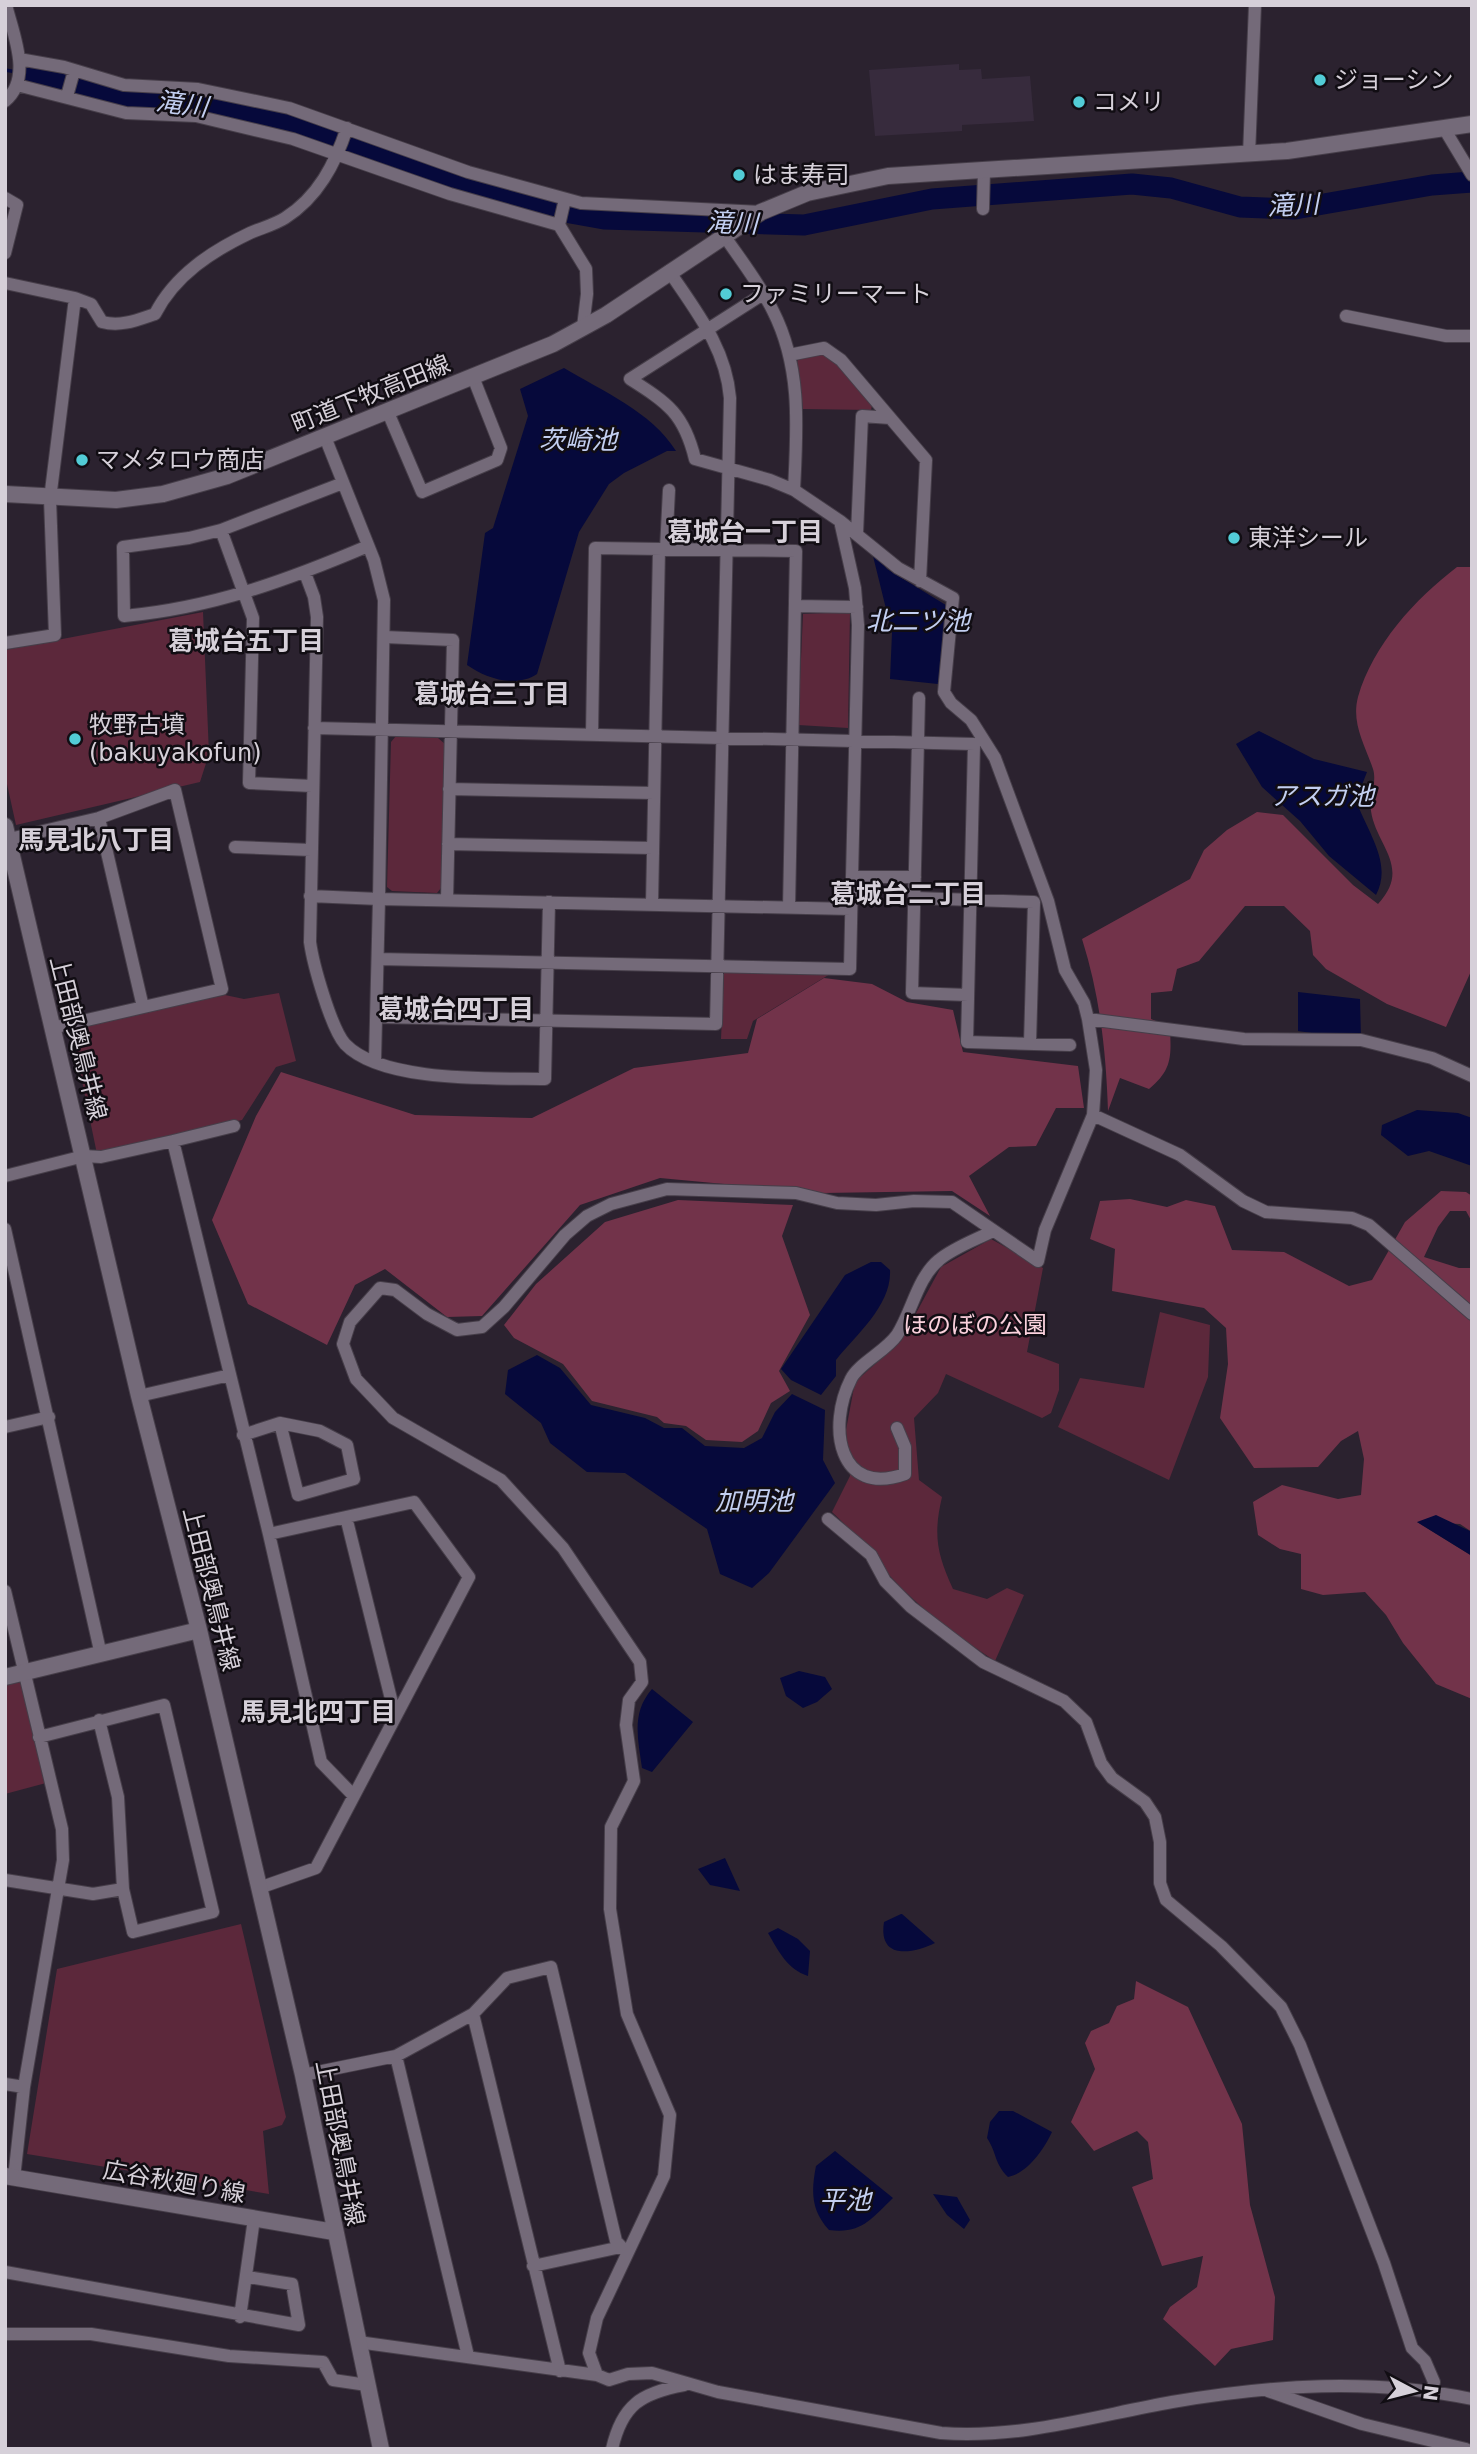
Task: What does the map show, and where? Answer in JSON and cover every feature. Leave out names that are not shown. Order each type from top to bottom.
[{"type":"street","points":[[5,101],[17,85],[20,64],[6,5]]},
{"type":"street","points":[[1249,155],[1255,5]]},
{"type":"street","points":[[20,64],[74,71],[124,85],[198,89],[289,108],[456,168],[565,199],[619,207],[761,212]]},
{"type":"street","points":[[67,96],[74,71]]},
{"type":"street","points":[[17,85],[126,113],[197,116],[293,139],[450,194],[559,225],[586,269],[587,295],[583,327]]},
{"type":"street","name":"町道下牧高田線","points":[[5,494],[50,499],[116,500],[163,494],[227,476],[473,377],[583,327],[723,234],[761,212],[807,193],[838,184],[888,176],[984,175],[1249,155],[1445,130],[1472,124]]},
{"type":"street","points":[[5,283],[91,304],[102,322],[112,325],[155,314],[166,293],[203,257],[286,217],[320,186],[338,155],[347,128]]},
{"type":"street","points":[[1445,130],[1469,171]]},
{"type":"street","points":[[983,209],[984,175]]},
{"type":"street","points":[[5,198],[17,205],[8,228],[5,253]]},
{"type":"street","points":[[559,225],[565,199]]},
{"type":"street","points":[[723,234],[763,294],[779,324],[789,355],[797,414],[794,490]]},
{"type":"street","points":[[376,1017],[716,1024],[729,467],[728,381],[708,329],[669,271]]},
{"type":"street","points":[[597,2375],[589,2353],[597,2318],[624,2249],[664,2176],[670,2115],[626,2014],[610,1909],[611,1827],[634,1781],[626,1725],[629,1700],[642,1682],[640,1662],[563,1548],[501,1480],[393,1418],[367,1393],[351,1369],[343,1344],[350,1322],[380,1288],[395,1290],[427,1314],[457,1330],[482,1327],[504,1307],[565,1235],[587,1216],[611,1204],[667,1189],[796,1193],[837,1203],[876,1205],[914,1201],[952,1202],[991,1232],[1038,1261],[1045,1230],[1093,1115],[1096,1070],[1084,1003],[1065,970],[1048,901],[995,758],[971,720],[951,703],[944,692],[953,598],[920,581],[880,554],[858,534],[794,490],[729,467],[695,459],[687,429],[667,405],[630,379],[763,294]]},
{"type":"street","points":[[5,643],[55,635],[50,499],[75,298]]},
{"type":"street","points":[[1346,316],[1446,336],[1472,336]]},
{"type":"street","points":[[789,355],[824,348],[841,360],[926,460],[920,581]]},
{"type":"street","points":[[387,410],[422,492],[497,460],[501,448],[473,377]]},
{"type":"street","points":[[858,534],[862,416],[890,418]]},
{"type":"street","points":[[325,437],[382,586],[385,637],[375,1060]]},
{"type":"street","points":[[343,483],[221,530],[179,540],[123,547],[124,616],[180,610],[246,593],[305,573],[368,546]]},
{"type":"street","points":[[652,904],[662,549],[669,490]]},
{"type":"street","points":[[378,959],[850,969],[857,607],[840,521]]},
{"type":"street","points":[[221,530],[246,593],[254,631],[249,783],[312,786]]},
{"type":"street","points":[[592,735],[595,548],[796,551],[789,908]]},
{"type":"street","points":[[305,573],[317,607],[310,896],[312,956],[338,1031],[348,1047],[375,1060],[435,1077],[545,1079],[549,902]]},
{"type":"street","points":[[795,606],[857,607]]},
{"type":"street","points":[[385,637],[453,640],[447,900]]},
{"type":"street","points":[[919,698],[912,993],[968,995]]},
{"type":"street","points":[[314,728],[974,744],[967,1042],[1070,1045]]},
{"type":"street","points":[[449,789],[654,793]]},
{"type":"street","points":[[6,835],[99,818],[175,790],[222,989],[52,1028]]},
{"type":"street","points":[[99,818],[143,1007]]},
{"type":"street","name":"上田部奥鳥井線","points":[[6,835],[139,1396],[199,1630],[303,2075],[381,2449]]},
{"type":"street","points":[[448,844],[653,848]]},
{"type":"street","points":[[235,847],[311,850]]},
{"type":"street","points":[[852,877],[915,877]]},
{"type":"street","points":[[310,896],[851,909]]},
{"type":"street","points":[[915,898],[1034,902],[1030,1044]]},
{"type":"street","points":[[1088,1019],[1244,1039],[1362,1040],[1432,1058],[1472,1076]]},
{"type":"street","points":[[1093,1115],[1180,1155],[1243,1201],[1265,1212],[1352,1218],[1369,1225],[1472,1314]]},
{"type":"street","points":[[5,1176],[84,1156],[101,1157],[234,1126]]},
{"type":"street","points":[[173,1141],[269,1534],[321,1762],[353,1795]]},
{"type":"street","points":[[5,1228],[101,1655]]},
{"type":"street","points":[[897,1428],[905,1447],[905,1474],[889,1479],[873,1478],[852,1468],[842,1456],[838,1438],[840,1415],[851,1377],[897,1335],[926,1277],[939,1260],[991,1232]]},
{"type":"street","points":[[139,1396],[230,1375]]},
{"type":"street","points":[[5,1427],[48,1417]]},
{"type":"street","points":[[243,1435],[280,1423],[320,1431],[347,1446],[354,1479],[298,1494],[280,1423]]},
{"type":"street","points":[[258,1888],[316,1868],[469,1577],[414,1502],[269,1534]]},
{"type":"street","points":[[346,1517],[396,1715]]},
{"type":"street","points":[[828,1519],[871,1555],[885,1581],[911,1607],[983,1662],[1064,1701],[1086,1721],[1101,1763],[1112,1778],[1145,1802],[1155,1818],[1160,1842],[1160,1883],[1166,1900],[1230,1955],[1281,2007],[1300,2045],[1384,2263],[1412,2348],[1425,2361],[1432,2391]]},
{"type":"street","points":[[5,1591],[62,1829],[63,1860],[9,2177]]},
{"type":"street","points":[[5,1677],[199,1630]]},
{"type":"street","points":[[39,1737],[99,1720],[164,1705],[213,1912],[133,1932],[123,1889],[118,1797],[99,1720]]},
{"type":"street","points":[[5,1880],[93,1894],[123,1889]]},
{"type":"street","points":[[303,2075],[396,2056],[473,2014],[508,1978],[551,1967],[616,2241],[624,2249]]},
{"type":"street","points":[[473,2014],[560,2371]]},
{"type":"street","points":[[396,2056],[468,2356]]},
{"type":"street","points":[[5,2084],[24,2087]]},
{"type":"street","name":"広谷秋廻り線","points":[[9,2177],[334,2232]]},
{"type":"street","points":[[240,2317],[248,2277],[254,2219]]},
{"type":"street","points":[[533,2266],[624,2249]]},
{"type":"street","points":[[5,2272],[240,2317],[299,2325],[292,2284],[248,2277]]},
{"type":"street","points":[[5,2334],[90,2334],[229,2357],[323,2362],[333,2380],[367,2385]]},
{"type":"street","points":[[358,2342],[597,2375],[609,2381],[628,2374],[652,2373],[688,2384],[859,2418],[976,2436],[1055,2428],[1170,2403],[1264,2389],[1332,2384],[1382,2385],[1472,2399]]},
{"type":"street","points":[[612,2449],[617,2428],[635,2401],[658,2390],[688,2384]]},
{"type":"street","points":[[1264,2389],[1362,2424],[1466,2449]]},
{"type":"shaded area","points":[[959,64],[959,70],[981,69],[982,79],[1030,76],[1034,121],[962,125],[962,131],[875,136],[869,70]]},
{"type":"shaded area","points":[[1457,567],[1472,567],[1472,969],[1446,1027],[1387,1004],[1326,969],[1313,955],[1310,931],[1284,906],[1245,906],[1199,961],[1177,969],[1172,991],[1151,993],[1151,1019],[1170,1027],[1169,1061],[1163,1075],[1149,1089],[1120,1078],[1108,1111],[1101,1024],[1082,939],[1190,879],[1204,850],[1227,830],[1257,812],[1283,815],[1353,885],[1378,904],[1388,891],[1392,868],[1371,811],[1374,774],[1356,716],[1358,697],[1374,659],[1397,624]]},
{"type":"shaded area","points":[[824,978],[872,984],[907,1002],[953,1010],[963,1052],[1078,1066],[1084,1108],[1056,1108],[1036,1146],[1009,1147],[969,1176],[990,1216],[952,1191],[822,1193],[660,1178],[580,1205],[482,1316],[447,1317],[385,1269],[355,1285],[327,1345],[248,1304],[212,1220],[256,1116],[281,1072],[415,1115],[532,1118],[634,1068],[748,1053],[757,1019]]},
{"type":"shaded area","points":[[1441,1191],[1466,1192],[1472,1196],[1472,1222],[1466,1211],[1450,1211],[1438,1227],[1424,1257],[1459,1268],[1472,1268],[1472,1532],[1460,1524],[1417,1522],[1472,1556],[1472,1699],[1436,1684],[1403,1643],[1386,1615],[1365,1592],[1323,1595],[1301,1589],[1301,1554],[1280,1549],[1258,1535],[1253,1502],[1282,1485],[1338,1499],[1361,1495],[1364,1459],[1358,1431],[1341,1441],[1318,1467],[1254,1468],[1220,1418],[1228,1364],[1226,1328],[1204,1308],[1112,1291],[1115,1249],[1090,1239],[1100,1201],[1130,1199],[1167,1207],[1186,1200],[1215,1206],[1232,1250],[1284,1252],[1349,1286],[1372,1280],[1405,1222]]},
{"type":"shaded area","points":[[678,1200],[793,1205],[782,1236],[810,1315],[779,1371],[790,1391],[771,1403],[758,1431],[742,1442],[706,1440],[686,1426],[664,1423],[657,1417],[592,1401],[563,1364],[514,1338],[504,1325],[536,1284],[605,1222]]},
{"type":"shaded area","points":[[1136,1981],[1188,2007],[1242,2124],[1250,2205],[1275,2297],[1273,2340],[1231,2349],[1215,2366],[1163,2319],[1170,2307],[1197,2287],[1203,2256],[1162,2266],[1132,2187],[1153,2179],[1148,2142],[1137,2131],[1094,2151],[1071,2122],[1095,2069],[1085,2043],[1091,2031],[1109,2023],[1117,2006],[1134,1999]]},
{"type":"green space","points":[[823,352],[838,364],[872,406],[871,410],[803,409],[797,362],[799,357]]},
{"type":"green space","points":[[203,612],[209,754],[200,782],[16,825],[5,775],[5,650]]},
{"type":"green space","points":[[850,612],[848,728],[798,725],[803,614]]},
{"type":"green space","points":[[396,736],[438,738],[445,744],[441,888],[437,893],[392,891],[387,887],[391,742]]},
{"type":"green space","points":[[724,972],[830,974],[753,1021],[747,1039],[721,1039]]},
{"type":"green space","points":[[279,993],[296,1061],[276,1067],[242,1120],[97,1154],[71,1028],[225,995],[244,999]]},
{"type":"green space","name":"ほのぼの公園","points":[[991,1239],[1043,1268],[1027,1352],[1059,1364],[1059,1390],[1051,1413],[1042,1418],[946,1374],[938,1393],[914,1418],[919,1480],[942,1497],[938,1544],[953,1589],[987,1599],[1007,1588],[1024,1595],[995,1661],[953,1632],[914,1600],[832,1512],[850,1476],[846,1430],[855,1382],[901,1341],[941,1267]]},
{"type":"green space","points":[[1160,1312],[1210,1325],[1208,1377],[1169,1480],[1058,1427],[1080,1378],[1144,1388]]},
{"type":"green space","points":[[22,1681],[46,1783],[5,1794],[5,1685]]},
{"type":"green space","points":[[241,1924],[286,2117],[282,2125],[263,2131],[269,2194],[27,2154],[57,1969]]},
{"type":"water","name":"茨崎池","points":[[564,368],[640,414],[666,437],[676,451],[667,451],[624,473],[609,484],[579,532],[537,674],[511,681],[492,678],[467,665],[485,533],[493,528],[528,416],[520,389]]},
{"type":"water","name":"北二ツ池","points":[[872,552],[887,569],[949,607],[938,684],[890,679],[892,633]]},
{"type":"water","name":"アスガ池","points":[[1259,731],[1314,759],[1367,772],[1356,800],[1380,859],[1382,871],[1376,895],[1329,856],[1300,821],[1262,787],[1236,744]]},
{"type":"water","points":[[1298,992],[1360,999],[1361,1040],[1298,1031]]},
{"type":"water","points":[[1417,1110],[1458,1113],[1472,1118],[1472,1166],[1429,1151],[1408,1156],[1381,1135],[1382,1125]]},
{"type":"water","points":[[871,1262],[881,1262],[890,1270],[889,1283],[871,1319],[836,1360],[836,1376],[821,1395],[791,1380],[781,1369],[845,1275]]},
{"type":"water","name":"加明池","points":[[537,1355],[560,1368],[591,1405],[645,1418],[664,1428],[682,1428],[705,1446],[744,1448],[762,1438],[775,1412],[792,1394],[825,1410],[823,1460],[835,1483],[769,1573],[752,1588],[720,1574],[707,1529],[625,1473],[587,1472],[550,1443],[541,1423],[505,1394],[508,1370]]},
{"type":"water","points":[[1436,1515],[1472,1532],[1472,1556],[1417,1522]]},
{"type":"water","points":[[799,1671],[825,1677],[832,1689],[817,1702],[803,1708],[786,1696],[780,1678]]},
{"type":"water","points":[[652,1689],[693,1722],[652,1772],[642,1768],[638,1727],[641,1707]]},
{"type":"water","points":[[725,1858],[740,1891],[710,1885],[698,1869]]},
{"type":"water","points":[[902,1914],[935,1943],[916,1950],[899,1951],[891,1948],[886,1943],[884,1922]]},
{"type":"water","points":[[778,1928],[798,1939],[810,1951],[808,1976],[794,1969],[776,1947],[768,1933]]},
{"type":"water","points":[[999,2111],[1013,2111],[1052,2132],[1040,2153],[1029,2165],[1008,2177],[1000,2167],[987,2138],[990,2122]]},
{"type":"water","name":"平池","points":[[835,2151],[893,2198],[865,2223],[850,2230],[829,2230],[819,2215],[814,2200],[816,2166]]},
{"type":"water","points":[[933,2194],[957,2197],[970,2220],[964,2229],[947,2215]]},
{"type":"waterway","name":"滝川","points":[[5,70],[17,72]]},
{"type":"waterway","name":"滝川","points":[[24,73],[123,99],[185,101],[280,121],[469,186],[548,209],[604,219],[804,225],[932,199],[1132,184],[1171,188],[1240,207],[1295,209],[1432,185],[1472,182]]},
{"type":"place","name":"ジョーシン","points":[[1320,80]]},
{"type":"place","name":"コメリ","points":[[1079,102]]},
{"type":"place","name":"はま寿司","points":[[739,175]]},
{"type":"place","name":"ファミリーマート","points":[[726,294]]},
{"type":"place","name":"マメタロウ商店","points":[[82,460]]},
{"type":"place","name":"東洋シール","points":[[1234,538]]},
{"type":"place","name":"牧野古墳 (bakuyakofun)","points":[[75,739]]},
{"type":"district","name":"葛城台一丁目","points":[[745,532]]},
{"type":"district","name":"葛城台五丁目","points":[[246,641]]},
{"type":"district","name":"葛城台三丁目","points":[[492,694]]},
{"type":"district","name":"馬見北八丁目","points":[[96,840]]},
{"type":"district","name":"葛城台二丁目","points":[[908,894]]},
{"type":"district","name":"葛城台四丁目","points":[[456,1009]]},
{"type":"district","name":"馬見北四丁目","points":[[318,1712]]}]
